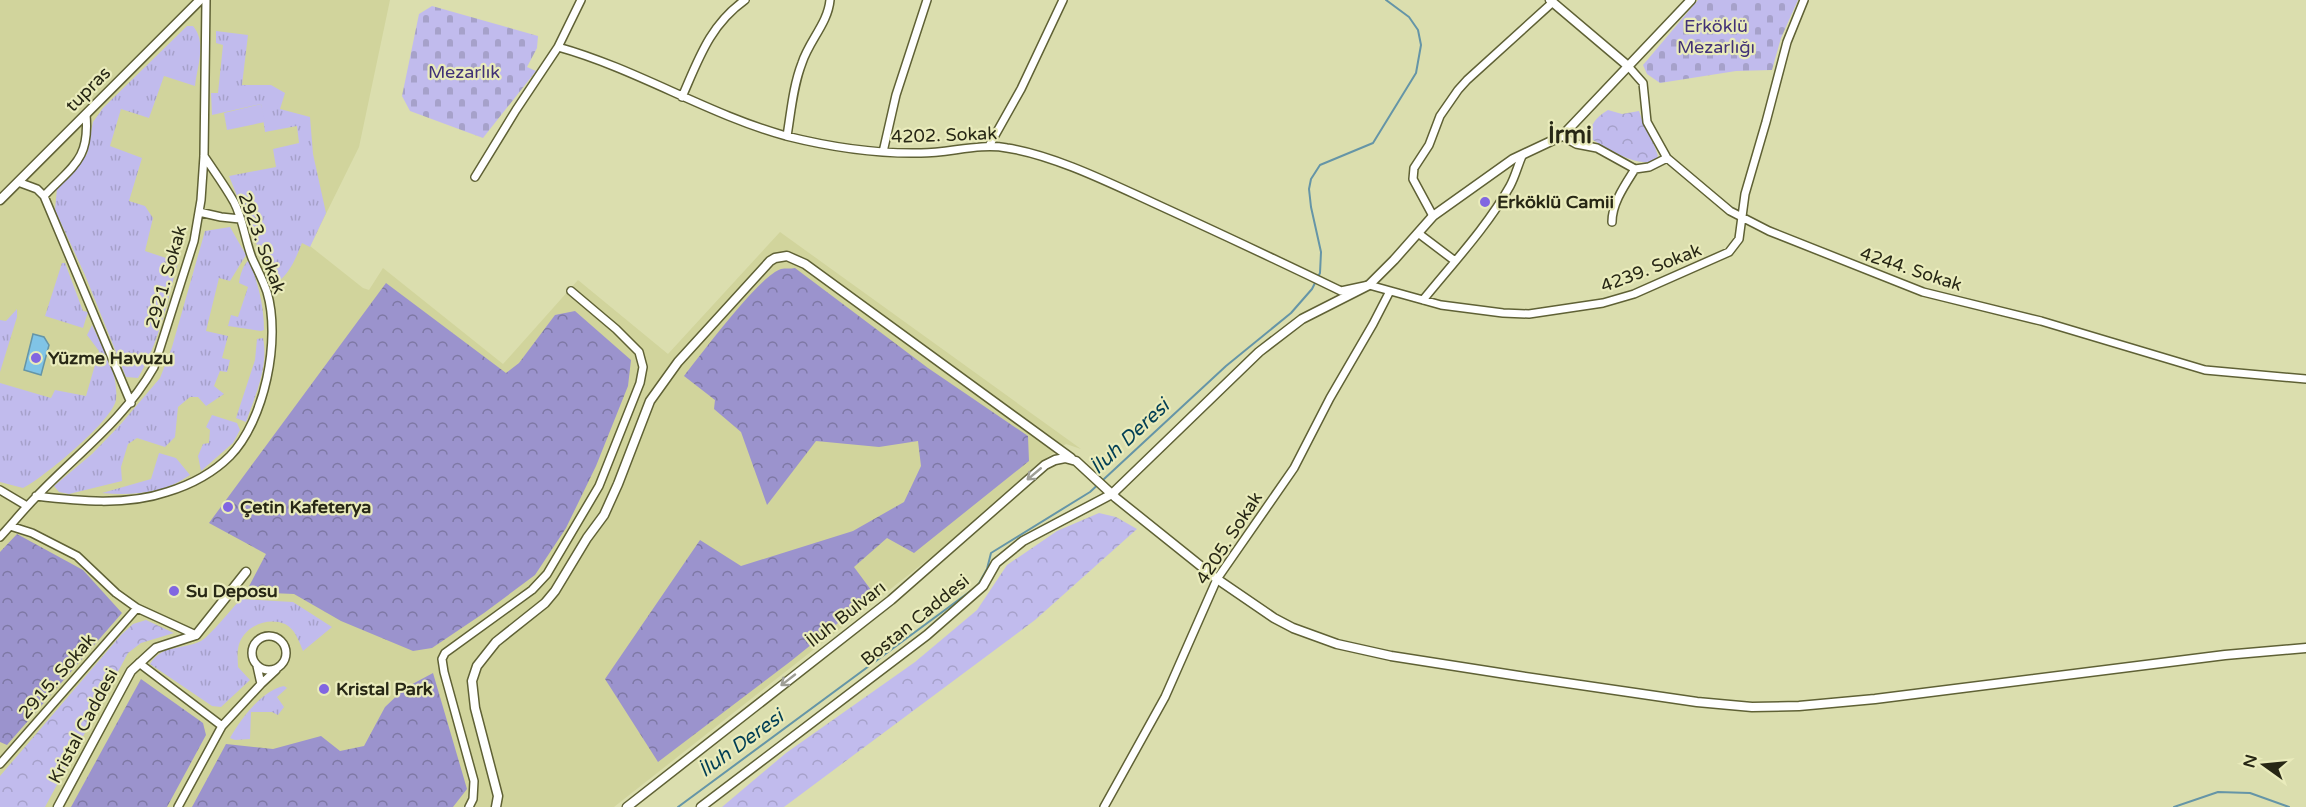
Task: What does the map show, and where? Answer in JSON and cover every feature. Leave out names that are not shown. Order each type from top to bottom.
[{"type":"street","name":"tupras","points":[[0,200],[200,0]]},
{"type":"street","name":"2921. Sokak","points":[[0,537],[36,496],[106,431],[131,403],[154,367],[194,241],[199,212],[204,156],[206,0]]},
{"type":"street","points":[[476,177],[516,110],[558,47],[581,0]]},
{"type":"street","points":[[682,97],[713,32],[722,19],[745,0]]},
{"type":"street","points":[[788,136],[794,90],[802,62],[825,18],[830,0]]},
{"type":"street","points":[[882,152],[896,95],[927,0]]},
{"type":"street","points":[[989,146],[1021,89],[1063,0]]},
{"type":"street","name":"Bostan Caddesi","points":[[701,807],[927,635],[983,586],[996,563],[1023,541],[1110,492],[1259,352],[1302,319],[1369,285],[1433,216],[1493,172],[1562,136],[1691,0]]},
{"type":"street","name":"4239. Sokak","points":[[1322,282],[1341,291],[1369,285],[1441,305],[1529,314],[1603,303],[1634,294],[1729,252],[1739,239],[1745,194],[1787,42],[1804,0]]},
{"type":"street","points":[[1433,216],[1413,179],[1414,168],[1429,145],[1440,116],[1467,80],[1552,1],[1628,66]]},
{"type":"street","name":"4202. Sokak","points":[[558,47],[588,55],[717,113],[788,136],[856,150],[882,152],[923,153],[989,146],[1037,155],[1107,181],[1322,282]]},
{"type":"street","name":"4244. Sokak","points":[[1628,66],[1643,84],[1647,122],[1667,158],[1730,212],[1741,218],[1923,292],[2041,321],[2205,370],[2306,379]]},
{"type":"street","points":[[44,196],[84,152],[86,115]]},
{"type":"street","points":[[1562,136],[1576,144],[1596,148],[1635,169],[1649,167],[1667,158]]},
{"type":"street","name":"2923. Sokak","points":[[36,496],[77,501],[135,499],[167,493],[212,471],[231,454],[245,435],[257,409],[267,373],[272,339],[267,292],[252,257],[234,202],[204,156]]},
{"type":"street","points":[[1423,300],[1481,229],[1511,184],[1522,156]]},
{"type":"street","points":[[1612,222],[1612,213],[1635,169]]},
{"type":"street","points":[[18,182],[37,189],[44,196],[131,403]]},
{"type":"street","points":[[199,212],[240,219]]},
{"type":"street","points":[[1418,233],[1455,261]]},
{"type":"street","points":[[496,807],[498,796],[473,699],[472,681],[477,666],[496,642],[545,603],[555,591],[587,538],[604,515],[650,401],[658,388],[718,317],[775,258],[795,258],[805,264],[1076,461],[1110,492],[1217,579],[1274,618],[1314,637],[1337,644],[1391,656],[1507,674],[1697,702],[1752,707],[1875,699],[2225,655],[2306,648]]},
{"type":"street","points":[[469,807],[473,799],[474,781],[442,659],[445,652],[488,624],[532,590],[547,574],[599,486],[634,401],[642,375],[643,360],[630,342],[571,291]]},
{"type":"street","name":"4205. Sokak","points":[[1104,807],[1165,697],[1217,579],[1294,468],[1390,291]]},
{"type":"street","name":"İluh Bulvarı","points":[[627,807],[891,600],[1045,465],[1065,458],[1076,461]]},
{"type":"street","points":[[0,490],[27,506]]},
{"type":"street","points":[[10,526],[32,533],[77,556],[116,593],[137,608],[196,635],[246,572]]},
{"type":"street","name":"2915. Sokak","points":[[0,764],[3,755],[137,608]]},
{"type":"street","name":"Kristal Caddesi","points":[[58,807],[131,671],[156,648],[196,635]]},
{"type":"street","points":[[178,807],[222,726],[286,658],[285,646],[272,636],[261,638],[254,645],[252,656],[261,684]]},
{"type":"street","points":[[139,663],[222,726]]},
{"type":"street","points":[[257,666],[267,671],[279,668]]},
{"type":"shaded area","points":[[0,0],[390,0],[359,147],[310,246],[363,288],[369,290],[383,268],[503,364],[578,280],[668,354],[780,232],[1081,449],[1066,444],[1035,466],[940,550],[614,807],[0,807]]},
{"type":"green space","name":"Erköklü Mezarlığı","points":[[1698,0],[1798,0],[1781,38],[1772,70],[1736,71],[1660,83],[1647,74],[1643,65]]},
{"type":"green space","name":"Mezarlık","points":[[432,6],[538,36],[537,48],[527,67],[536,71],[483,138],[410,111],[402,96],[419,14]]},
{"type":"green space","points":[[187,26],[193,26],[200,39],[195,86],[164,76],[149,118],[121,109],[110,146],[142,158],[129,201],[145,206],[153,218],[145,251],[178,262],[152,351],[138,378],[126,377],[85,275],[55,210],[57,188],[87,154],[93,122],[103,108]]},
{"type":"green space","points":[[216,31],[248,35],[242,85],[271,85],[285,93],[280,109],[310,117],[313,154],[326,213],[310,247],[302,243],[286,274],[270,286],[263,260],[229,176],[276,167],[273,149],[299,143],[297,126],[265,132],[261,104],[212,115],[211,93],[218,93],[223,45],[216,43]]},
{"type":"green space","points":[[261,104],[265,122],[227,130],[224,113]]},
{"type":"green space","points":[[1608,110],[1622,114],[1639,111],[1658,156],[1655,161],[1630,159],[1589,138],[1594,122]]},
{"type":"green space","points":[[230,227],[246,255],[230,281],[219,278],[206,331],[228,336],[222,358],[230,360],[227,372],[220,371],[214,386],[224,394],[206,406],[198,397],[190,397],[178,407],[175,437],[165,447],[137,438],[128,444],[121,467],[122,481],[69,494],[59,492],[54,486],[92,454],[160,378],[172,347],[205,231]]},
{"type":"green space","points":[[249,260],[262,303],[264,330],[261,331],[228,326],[231,315],[238,317],[248,287],[239,283],[242,270]]},
{"type":"green space","points":[[62,263],[65,263],[83,311],[88,312],[83,328],[45,316]]},
{"type":"green space","points":[[795,268],[928,368],[1028,436],[1029,461],[914,553],[887,538],[854,567],[874,594],[791,661],[658,762],[605,679],[700,540],[741,566],[853,531],[904,502],[921,466],[918,441],[879,447],[816,441],[767,505],[741,432],[714,409],[715,400],[684,376],[759,285],[771,274],[781,269]]},
{"type":"green space","points":[[386,283],[506,373],[519,363],[555,315],[575,311],[631,360],[628,386],[596,466],[566,528],[535,575],[432,648],[413,651],[341,621],[294,594],[246,592],[266,554],[209,523]]},
{"type":"green space","points":[[17,309],[17,317],[0,372],[0,320],[6,321]]},
{"type":"green space","points":[[92,325],[115,380],[116,399],[112,408],[104,420],[76,448],[23,488],[0,482],[0,383],[51,398],[55,390],[86,396],[99,351],[87,335]]},
{"type":"green space","points":[[263,338],[263,370],[246,422],[236,418],[255,360],[257,339]]},
{"type":"green space","points":[[212,415],[237,423],[240,430],[233,443],[201,471],[198,456],[203,444],[209,443],[210,430],[206,427]]},
{"type":"green space","points":[[159,453],[176,458],[190,475],[170,486],[148,492],[102,493],[151,479]]},
{"type":"green space","points":[[1099,513],[1116,517],[1137,529],[1035,620],[784,807],[722,807],[786,753],[915,662],[977,610],[1007,565],[1057,531]]},
{"type":"green space","points":[[17,534],[83,570],[122,613],[7,745],[0,742],[0,552]]},
{"type":"green space","points":[[241,599],[293,602],[332,627],[303,651],[294,632],[285,624],[263,623],[249,630],[240,642],[238,667],[250,680],[221,707],[212,706],[150,664],[160,653],[201,641]]},
{"type":"green space","points":[[146,620],[174,633],[141,643],[128,653],[45,807],[0,807],[0,776],[121,635],[133,624]]},
{"type":"green space","points":[[433,673],[467,789],[453,807],[192,807],[226,744],[273,749],[321,736],[340,751],[364,746],[385,707],[405,688]]},
{"type":"green space","points":[[141,679],[203,723],[206,735],[167,807],[71,807]]},
{"type":"green space","points":[[284,686],[287,688],[277,697],[284,707],[278,715],[272,712],[251,712],[250,739],[230,738],[246,714],[260,699]]},
{"type":"water","name":"Yüzme Havuzu","points":[[33,334],[44,337],[49,345],[41,375],[24,370]]},
{"type":"waterway","name":"İluh Deresi","points":[[977,587],[987,569],[991,553],[1090,492],[1226,366],[1291,313],[1312,289],[1320,273],[1321,252],[1311,207],[1309,189],[1311,179],[1320,165],[1373,143],[1416,73],[1421,45],[1418,30],[1409,17],[1386,0]]},
{"type":"waterway","name":"İluh Deresi","points":[[678,807],[972,590]]},
{"type":"waterway","points":[[2174,807],[2218,792],[2250,793],[2289,807]]},
{"type":"place","name":"Erköklü Camii","points":[[1485,202]]},
{"type":"place","name":"Yüzme Havuzu","points":[[36,358]]},
{"type":"place","name":"Çetin Kafeterya","points":[[228,507]]},
{"type":"place","name":"Su Deposu","points":[[174,591]]},
{"type":"place","name":"Kristal Park","points":[[324,689]]},
{"type":"district","name":"İrmi","points":[[1570,135]]}]
